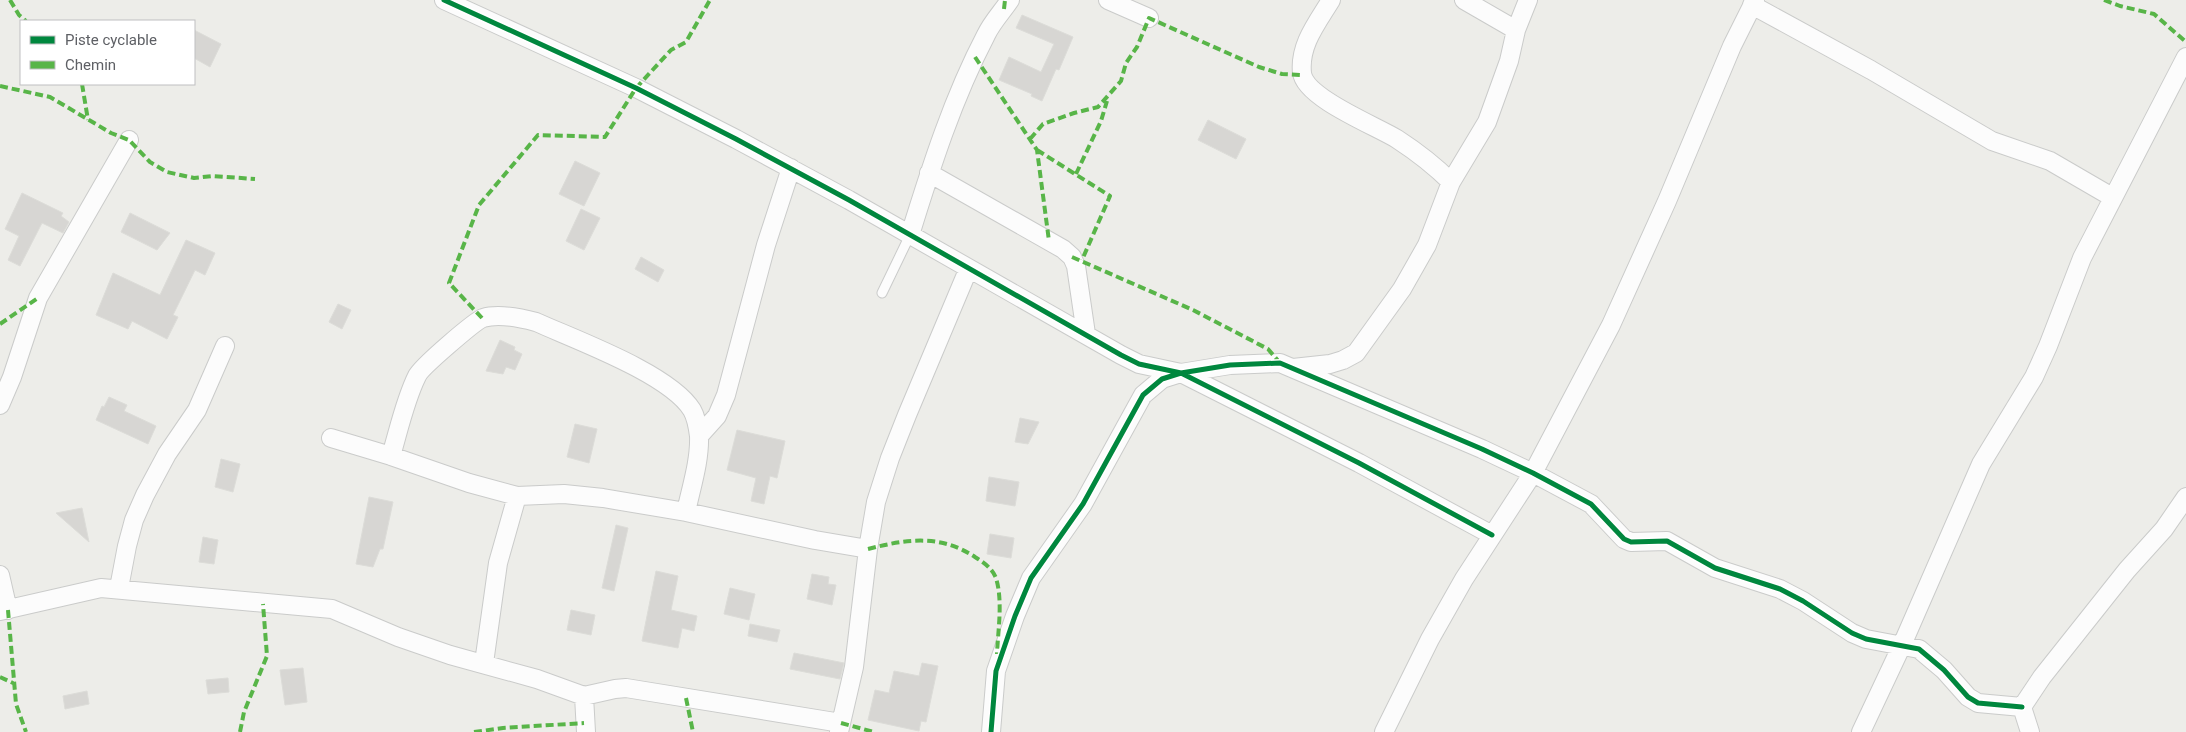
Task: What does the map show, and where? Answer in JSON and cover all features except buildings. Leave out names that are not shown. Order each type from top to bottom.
[{"type":"street","points":[[444,0],[636,88],[791,168],[968,270],[1139,364],[1180,373],[1350,458],[1492,535]]},
{"type":"street","points":[[910,235],[929,173],[959,94],[987,33],[1010,0]]},
{"type":"street","points":[[1108,0],[1150,18]]},
{"type":"street","points":[[1331,0],[1306,41],[1302,59],[1302,75],[1308,87],[1324,99],[1396,138],[1430,161],[1451,182]]},
{"type":"street","points":[[1464,0],[1516,30]]},
{"type":"street","points":[[1290,369],[1330,364],[1343,360],[1356,352],[1416,267],[1438,220],[1451,182],[1487,122],[1510,61],[1516,30],[1528,0]]},
{"type":"street","points":[[1384,732],[1430,639],[1464,579],[1533,474],[1611,325],[1732,46],[1754,2],[1992,141],[2050,161],[2112,197]]},
{"type":"street","points":[[1861,732],[1902,645],[1981,464],[2034,376],[2048,346],[2082,258],[2186,57]]},
{"type":"street","points":[[0,405],[12,377],[38,298],[129,140]]},
{"type":"street","points":[[699,436],[717,416],[726,395],[766,245],[791,168]]},
{"type":"street","points":[[929,173],[1072,256],[1076,266],[1086,334]]},
{"type":"street","points":[[0,576],[4,611],[101,588],[120,588],[332,610],[450,655],[537,678],[584,696],[626,688],[840,727],[854,667],[868,549],[876,502],[890,458],[968,270]]},
{"type":"street","points":[[391,456],[414,385],[422,368],[482,318],[503,317],[536,322],[636,366],[686,402],[696,420],[699,436],[695,471],[686,512]]},
{"type":"street","points":[[120,588],[127,546],[138,512],[167,454],[197,410],[225,346]]},
{"type":"street","points":[[991,732],[996,671],[1015,616],[1031,578],[1083,504],[1143,395],[1162,379],[1180,373],[1214,367],[1280,363],[1290,369],[1482,449],[1533,474],[1591,504],[1624,539],[1631,542],[1666,541],[1715,568],[1780,589],[1793,595],[1852,633],[1866,639],[1919,649],[1968,697],[1978,703],[2022,707]]},
{"type":"street","points":[[331,438],[469,483],[517,496],[582,496],[686,512],[815,540],[868,549]]},
{"type":"street","points":[[484,663],[498,563],[517,496]]},
{"type":"street","points":[[2022,707],[2042,678],[2126,570],[2164,529],[2186,497]]},
{"type":"street","points":[[584,696],[586,732]]},
{"type":"street","points":[[2022,707],[2030,732]]},
{"type":"lane","points":[[882,293],[910,235]]},
{"type":"marked path","points":[[10,0],[19,15],[25,20]]},
{"type":"marked path","points":[[482,318],[449,283],[479,205],[538,135],[605,137],[636,88],[671,50],[686,42],[710,0]]},
{"type":"marked path","points":[[1004,9],[1005,0]]},
{"type":"marked path","points":[[2104,0],[2154,14],[2186,42]]},
{"type":"marked path","points":[[1030,139],[1043,124],[1098,107],[1121,81],[1126,63],[1137,47],[1149,18],[1259,67],[1282,74],[1302,75]]},
{"type":"marked path","points":[[975,57],[1037,150],[1049,241]]},
{"type":"marked path","points":[[82,85],[88,120]]},
{"type":"marked path","points":[[0,86],[50,97],[111,133],[129,140],[150,162],[167,172],[194,178],[212,176],[255,179]]},
{"type":"marked path","points":[[1076,174],[1101,121],[1107,101]]},
{"type":"marked path","points":[[1037,150],[1110,196],[1082,260]]},
{"type":"marked path","points":[[1072,257],[1193,310],[1268,349],[1280,363]]},
{"type":"marked path","points":[[0,324],[38,298]]},
{"type":"marked path","points":[[868,549],[910,541],[936,542],[962,550],[984,563],[994,574],[998,587],[1000,616],[997,654]]},
{"type":"marked path","points":[[240,732],[244,712],[267,656],[263,604]]},
{"type":"marked path","points":[[8,610],[16,704],[26,732]]},
{"type":"marked path","points":[[0,677],[13,683]]},
{"type":"marked path","points":[[686,698],[693,732]]},
{"type":"marked path","points":[[474,732],[503,728],[584,723]]},
{"type":"marked path","points":[[841,723],[874,732]]},
{"type":"cycle path","points":[[444,0],[636,88],[736,139],[849,200],[1121,355],[1139,364],[1181,373],[1359,463],[1492,535]]},
{"type":"cycle path","points":[[991,732],[996,671],[1015,616],[1031,578],[1083,504],[1143,395],[1162,379],[1181,373],[1230,365],[1280,363],[1482,449],[1533,473],[1591,504],[1624,539],[1631,542],[1667,541],[1715,568],[1780,589],[1803,601],[1852,633],[1866,639],[1919,649],[1944,670],[1968,697],[1978,703],[2022,707]]}]
